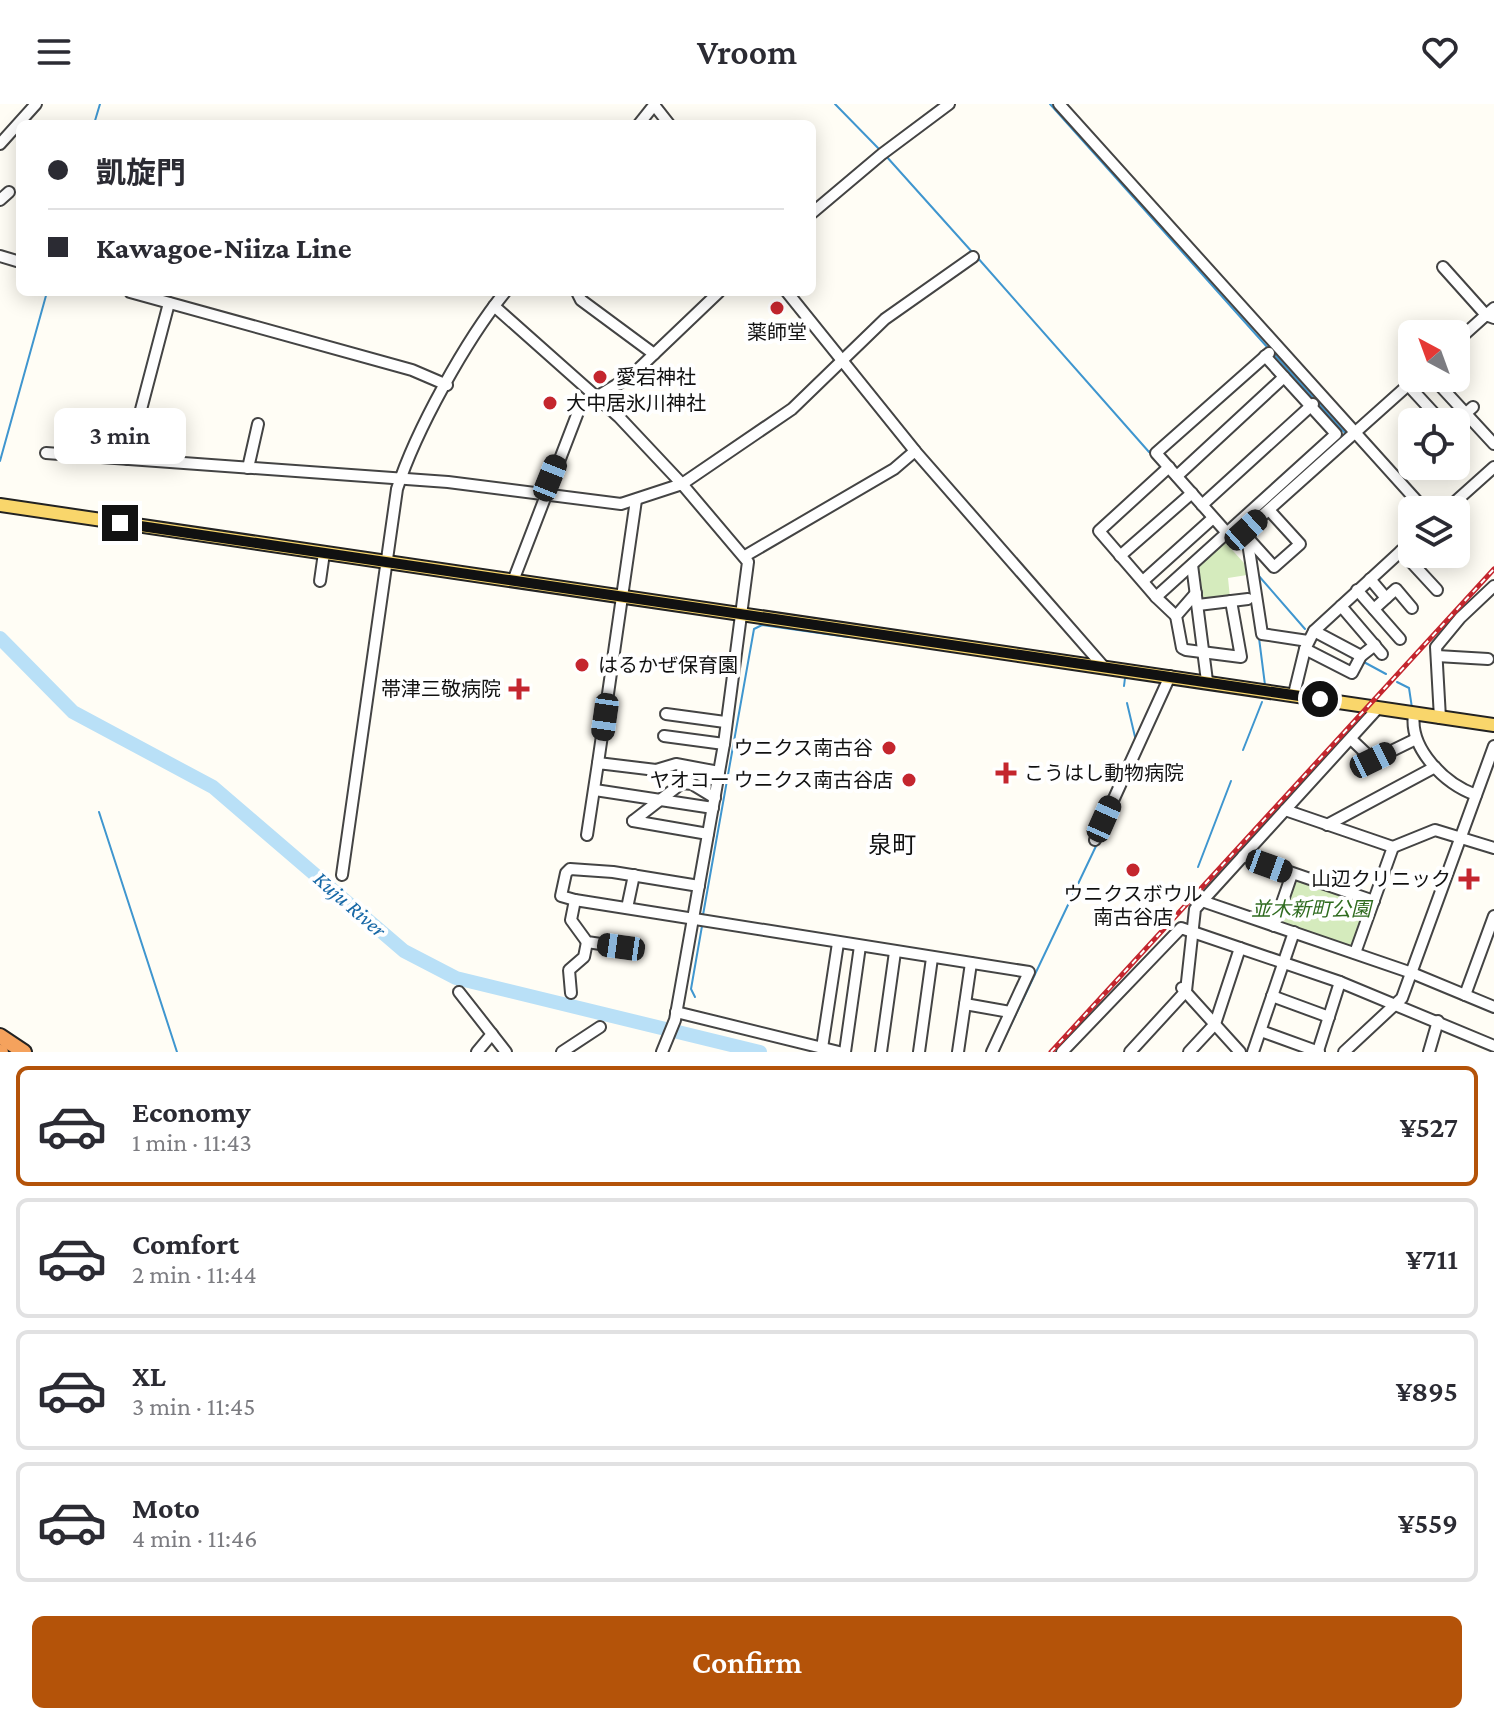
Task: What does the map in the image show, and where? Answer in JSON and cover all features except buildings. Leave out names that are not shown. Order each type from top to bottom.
[{"type":"highway","points":[[0,1036],[24,1052]]},
{"type":"main road","points":[[0,505],[1494,725]]},
{"type":"street","points":[[22,120],[36,104]]},
{"type":"street","points":[[816,210],[882,154],[949,104]]},
{"type":"street","points":[[1059,104],[1354,433],[1383,471],[1410,496]]},
{"type":"street","points":[[0,144],[16,126]]},
{"type":"street","points":[[0,200],[9,192]]},
{"type":"street","points":[[46,453],[400,480],[621,504],[682,484],[792,409],[843,363],[885,319],[973,257]]},
{"type":"street","points":[[1443,267],[1491,314],[1470,331]]},
{"type":"street","points":[[144,296],[412,370],[447,385]]},
{"type":"street","points":[[342,875],[400,480],[477,329],[502,296]]},
{"type":"street","points":[[579,296],[654,354]]},
{"type":"street","points":[[513,581],[576,413],[586,401],[631,376],[711,296]]},
{"type":"street","points":[[790,296],[915,451],[1103,666]]},
{"type":"street","points":[[128,459],[169,303]]},
{"type":"street","points":[[494,306],[596,397],[682,484],[748,562],[714,803],[675,1016],[662,1052]]},
{"type":"street","points":[[1228,534],[1156,453],[1276,346]]},
{"type":"street","points":[[1156,597],[1336,434],[1265,356]]},
{"type":"street","points":[[1177,476],[1284,377]]},
{"type":"street","points":[[1341,606],[1379,650],[1361,656],[1309,640],[1262,634],[1246,530],[1400,392]]},
{"type":"street","points":[[1449,392],[1467,408]]},
{"type":"street","points":[[1202,505],[1321,396]]},
{"type":"street","points":[[1470,411],[1494,444]]},
{"type":"street","points":[[248,468],[258,424]]},
{"type":"street","points":[[745,556],[894,469],[915,451]]},
{"type":"street","points":[[1169,467],[1099,531],[1176,616],[1182,648],[1241,657],[1231,601]]},
{"type":"street","points":[[1462,496],[1494,467]]},
{"type":"street","points":[[1120,556],[1192,493]]},
{"type":"street","points":[[587,835],[636,500]]},
{"type":"street","points":[[1247,537],[1274,567],[1300,544],[1269,510]]},
{"type":"street","points":[[1143,581],[1213,518]]},
{"type":"street","points":[[320,581],[324,553]]},
{"type":"street","points":[[1294,694],[1309,640],[1357,590],[1398,554]]},
{"type":"street","points":[[1192,565],[1207,681]]},
{"type":"street","points":[[1417,568],[1437,590]]},
{"type":"street","points":[[1370,579],[1386,598]]},
{"type":"street","points":[[1440,718],[1436,647],[1494,586]]},
{"type":"street","points":[[1374,609],[1396,589],[1412,608]]},
{"type":"street","points":[[1357,590],[1400,639]]},
{"type":"street","points":[[1176,616],[1196,593]]},
{"type":"street","points":[[1198,605],[1248,599]]},
{"type":"street","points":[[1309,640],[1352,673],[1361,656]]},
{"type":"street","points":[[1437,656],[1488,659]]},
{"type":"street","points":[[1095,840],[1170,676]]},
{"type":"street","points":[[1128,1051],[1184,989],[1195,909],[1378,708]]},
{"type":"street","points":[[666,714],[725,722]]},
{"type":"street","points":[[1414,714],[1412,732],[1435,767],[1460,789],[1476,795]]},
{"type":"street","points":[[664,736],[724,744]]},
{"type":"street","points":[[1351,739],[1373,760],[1416,739]]},
{"type":"street","points":[[1344,1052],[1398,1005],[1476,795],[1490,769],[1494,746]]},
{"type":"street","points":[[598,763],[656,770],[676,764],[719,772]]},
{"type":"street","points":[[1327,825],[1435,767]]},
{"type":"street","points":[[708,834],[633,821],[682,783],[692,784],[714,803]]},
{"type":"street","points":[[595,790],[657,800],[714,803]]},
{"type":"street","points":[[1285,810],[1393,847],[1435,830],[1494,848]]},
{"type":"street","points":[[1355,953],[1393,847]]},
{"type":"street","points":[[1243,856],[1374,901]]},
{"type":"street","points":[[699,886],[634,875],[570,869],[566,873],[561,896],[693,921],[1029,972],[992,1052]]},
{"type":"street","points":[[1274,926],[1292,874]]},
{"type":"street","points":[[627,908],[634,875]]},
{"type":"street","points":[[575,900],[571,920],[587,942],[621,947]]},
{"type":"street","points":[[1202,901],[1412,973],[1494,1007]]},
{"type":"street","points":[[1465,995],[1490,941],[1494,916]]},
{"type":"street","points":[[1062,1052],[1176,929],[1190,931],[1340,982],[1438,1021],[1486,1047]]},
{"type":"street","points":[[1253,1052],[1294,932]]},
{"type":"street","points":[[571,993],[569,970],[584,957],[587,942]]},
{"type":"street","points":[[822,1048],[838,943]]},
{"type":"street","points":[[845,1052],[860,946]]},
{"type":"street","points":[[1189,1052],[1215,1024],[1240,948]]},
{"type":"street","points":[[881,1052],[895,952]]},
{"type":"street","points":[[919,1052],[932,958]]},
{"type":"street","points":[[958,1052],[971,963]]},
{"type":"street","points":[[1261,1031],[1319,1052],[1340,982]]},
{"type":"street","points":[[1184,989],[1240,1052]]},
{"type":"street","points":[[459,992],[506,1052]]},
{"type":"street","points":[[1272,996],[1329,1017]]},
{"type":"street","points":[[965,1004],[1010,1012]]},
{"type":"street","points":[[675,1016],[839,1052]]},
{"type":"street","points":[[1429,1052],[1438,1021]]},
{"type":"street","points":[[562,1052],[600,1027]]},
{"type":"street","points":[[477,1052],[492,1034]]},
{"type":"green space","points":[[1224,541],[1244,563],[1247,575],[1228,578],[1230,598],[1201,600],[1197,564]]},
{"type":"green space","name":"並木新町公園","points":[[1296,879],[1367,903],[1354,947],[1281,924]]},
{"type":"waterway","points":[[95,120],[100,104]]},
{"type":"waterway","points":[[835,104],[879,149]]},
{"type":"waterway","points":[[1050,104],[1268,348]]},
{"type":"waterway","points":[[886,156],[973,253]]},
{"type":"waterway","points":[[977,257],[1149,452],[1154,448]]},
{"type":"waterway","points":[[0,461],[46,296]]},
{"type":"waterway","points":[[1273,353],[1346,434]]},
{"type":"waterway","points":[[1258,575],[1305,629]]},
{"type":"waterway","points":[[703,915],[754,629],[762,625],[848,637]]},
{"type":"waterway","name":"Kuju River","points":[[0,638],[73,712],[213,787],[404,951],[456,978],[760,1052]]},
{"type":"waterway","points":[[1259,638],[1265,685]]},
{"type":"waterway","points":[[1362,661],[1386,674]]},
{"type":"waterway","points":[[1124,686],[1125,678]]},
{"type":"waterway","points":[[1397,682],[1409,688],[1412,708]]},
{"type":"waterway","points":[[1243,750],[1262,702]]},
{"type":"waterway","points":[[1127,703],[1136,741]]},
{"type":"waterway","points":[[1198,867],[1231,781]]},
{"type":"waterway","points":[[99,812],[177,1052]]},
{"type":"waterway","points":[[998,1052],[1097,844]]},
{"type":"waterway","points":[[695,997],[691,989],[702,926]]},
{"type":"railway","points":[[1051,1052],[1494,569]]},
{"type":"place","name":"薬師堂","points":[[777,308]]},
{"type":"place","name":"愛宕神社","points":[[600,377]]},
{"type":"place","name":"大中居氷川神社","points":[[550,403]]},
{"type":"place","name":"はるかぜ保育園","points":[[582,665]]},
{"type":"place","name":"帯津三敬病院","points":[[519,689]]},
{"type":"place","name":"ウニクス南古谷","points":[[889,748]]},
{"type":"place","name":"こうはし動物病院","points":[[1006,773]]},
{"type":"place","name":"ヤオコー ウニクス南古谷店","points":[[909,780]]},
{"type":"place","name":"ウニクスボウル 南古谷店","points":[[1133,870]]},
{"type":"place","name":"山辺クリニック","points":[[1469,879]]},
{"type":"district","name":"泉町","points":[[892,844]]},
{"type":"route","points":[[120,523],[1320,699]]}]
